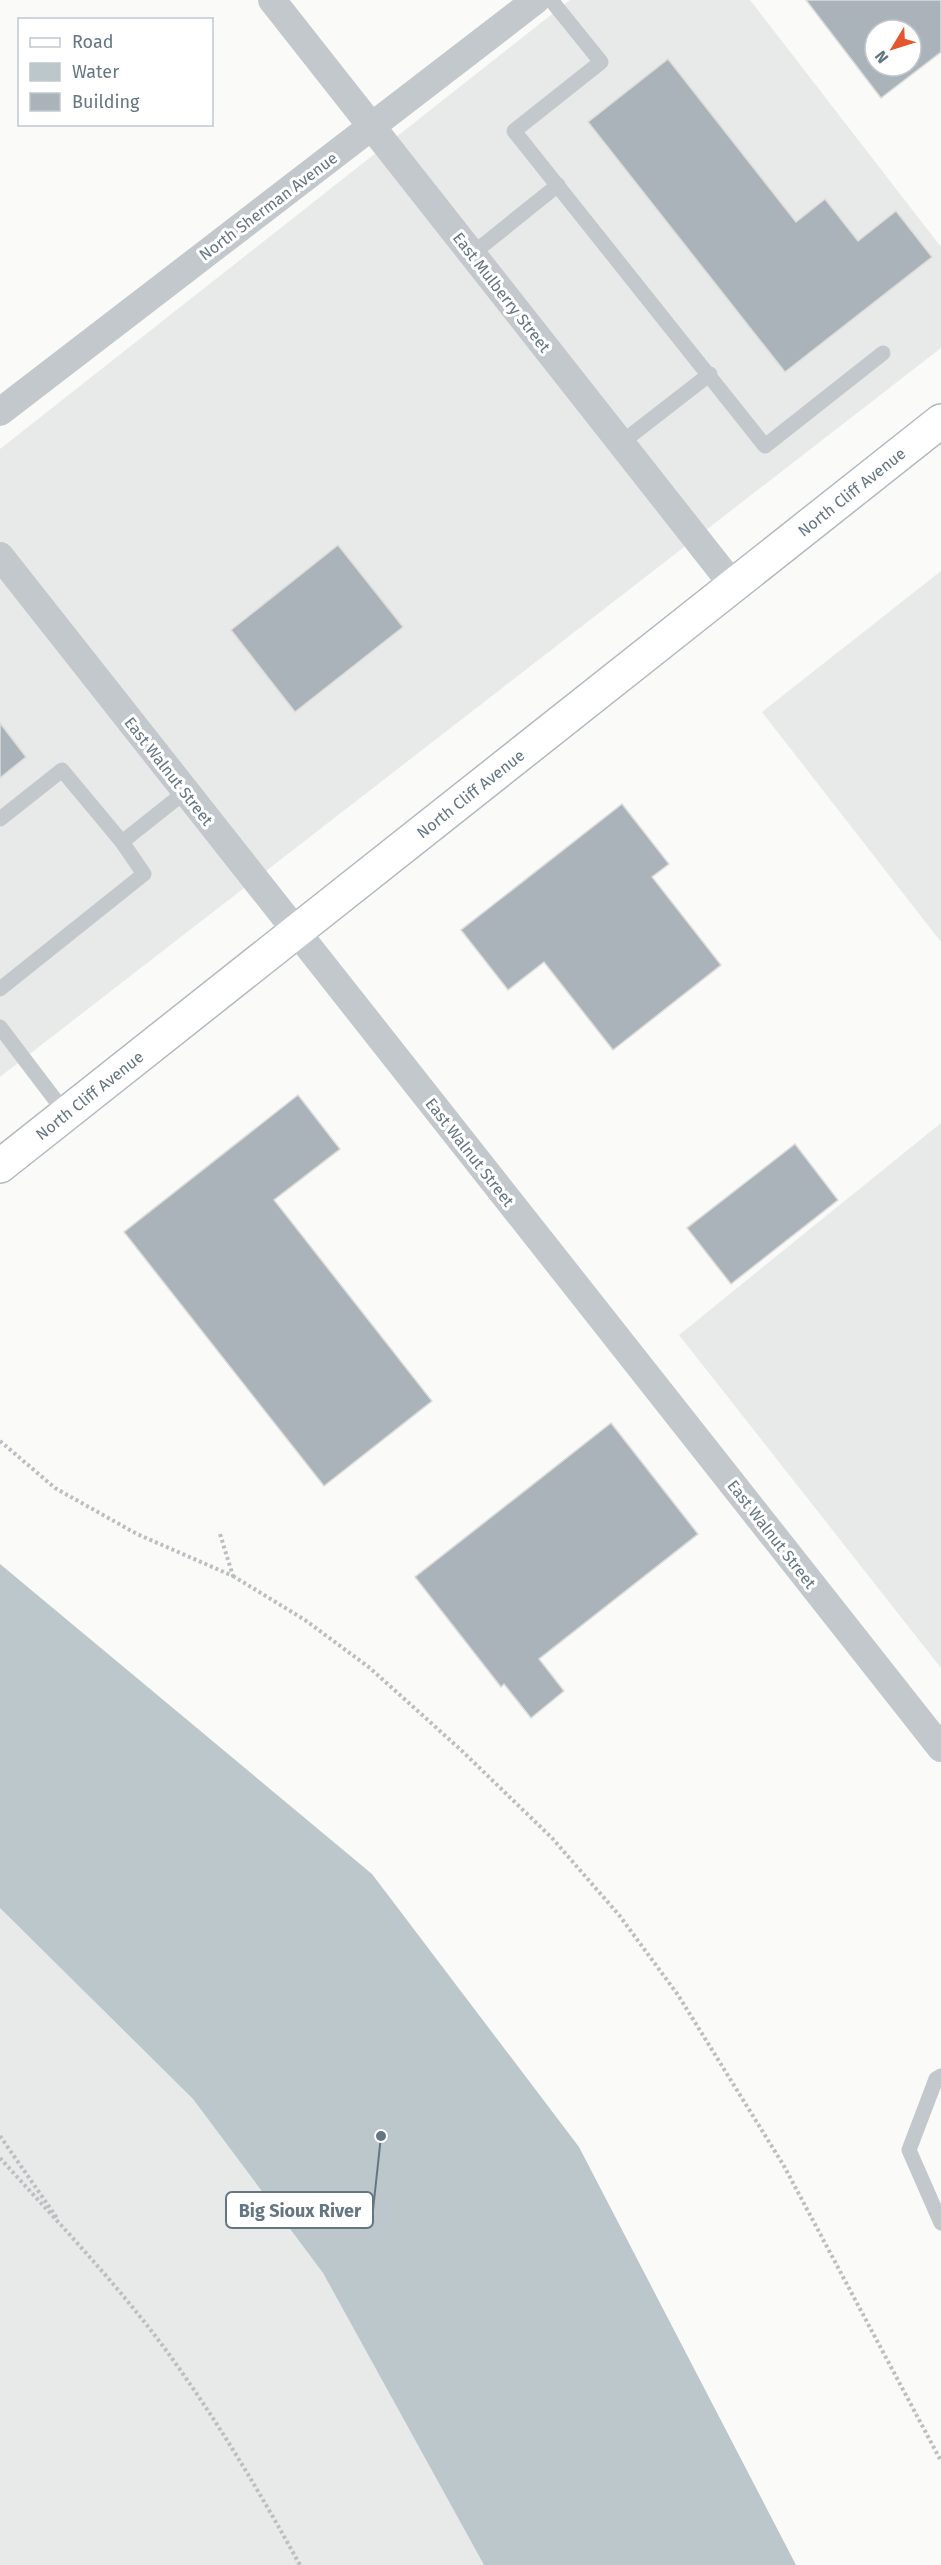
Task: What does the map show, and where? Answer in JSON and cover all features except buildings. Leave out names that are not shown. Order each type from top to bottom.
[{"type":"main road","name":"North Cliff Avenue","points":[[0,1166],[732,584],[941,421]]},
{"type":"street","name":"East Mulberry Street","points":[[272,0],[732,584]]},
{"type":"street","name":"North Sherman Avenue","points":[[0,412],[536,0]]},
{"type":"street","name":"East Walnut Street","points":[[0,556],[941,1748]]},
{"type":"lane","points":[[551,0],[602,62],[514,131],[710,374],[765,446],[883,353]]},
{"type":"lane","points":[[472,254],[558,185]]},
{"type":"lane","points":[[621,443],[710,374]]},
{"type":"lane","points":[[0,819],[62,770],[122,842],[144,874],[0,989]]},
{"type":"lane","points":[[122,842],[185,792]]},
{"type":"lane","points":[[0,1027],[66,1114]]},
{"type":"lane","points":[[941,2076],[936,2079],[909,2150],[941,2223]]},
{"type":"path","points":[[0,1441],[56,1488],[137,1534],[233,1576],[305,1620],[378,1675],[461,1750],[552,1838],[618,1916],[678,1995],[784,2166],[941,2461]]},
{"type":"path","points":[[220,1534],[233,1576]]},
{"type":"path","points":[[0,2136],[66,2230]]},
{"type":"path","points":[[0,2158],[66,2230],[183,2373],[227,2440],[300,2565]]},
{"type":"shaded area","points":[[570,0],[750,0],[941,247],[941,348],[0,1077],[0,449]]},
{"type":"shaded area","points":[[941,571],[941,942],[762,712]]},
{"type":"shaded area","points":[[941,1123],[941,1668],[679,1335]]},
{"type":"shaded area","points":[[0,1908],[193,2099],[323,2273],[484,2565],[0,2565]]},
{"type":"water","points":[[0,1564],[372,1874],[579,2147],[796,2565],[484,2565],[323,2273],[193,2099],[0,1908]]},
{"type":"place","name":"Big Sioux River","points":[[381,2136]]}]
